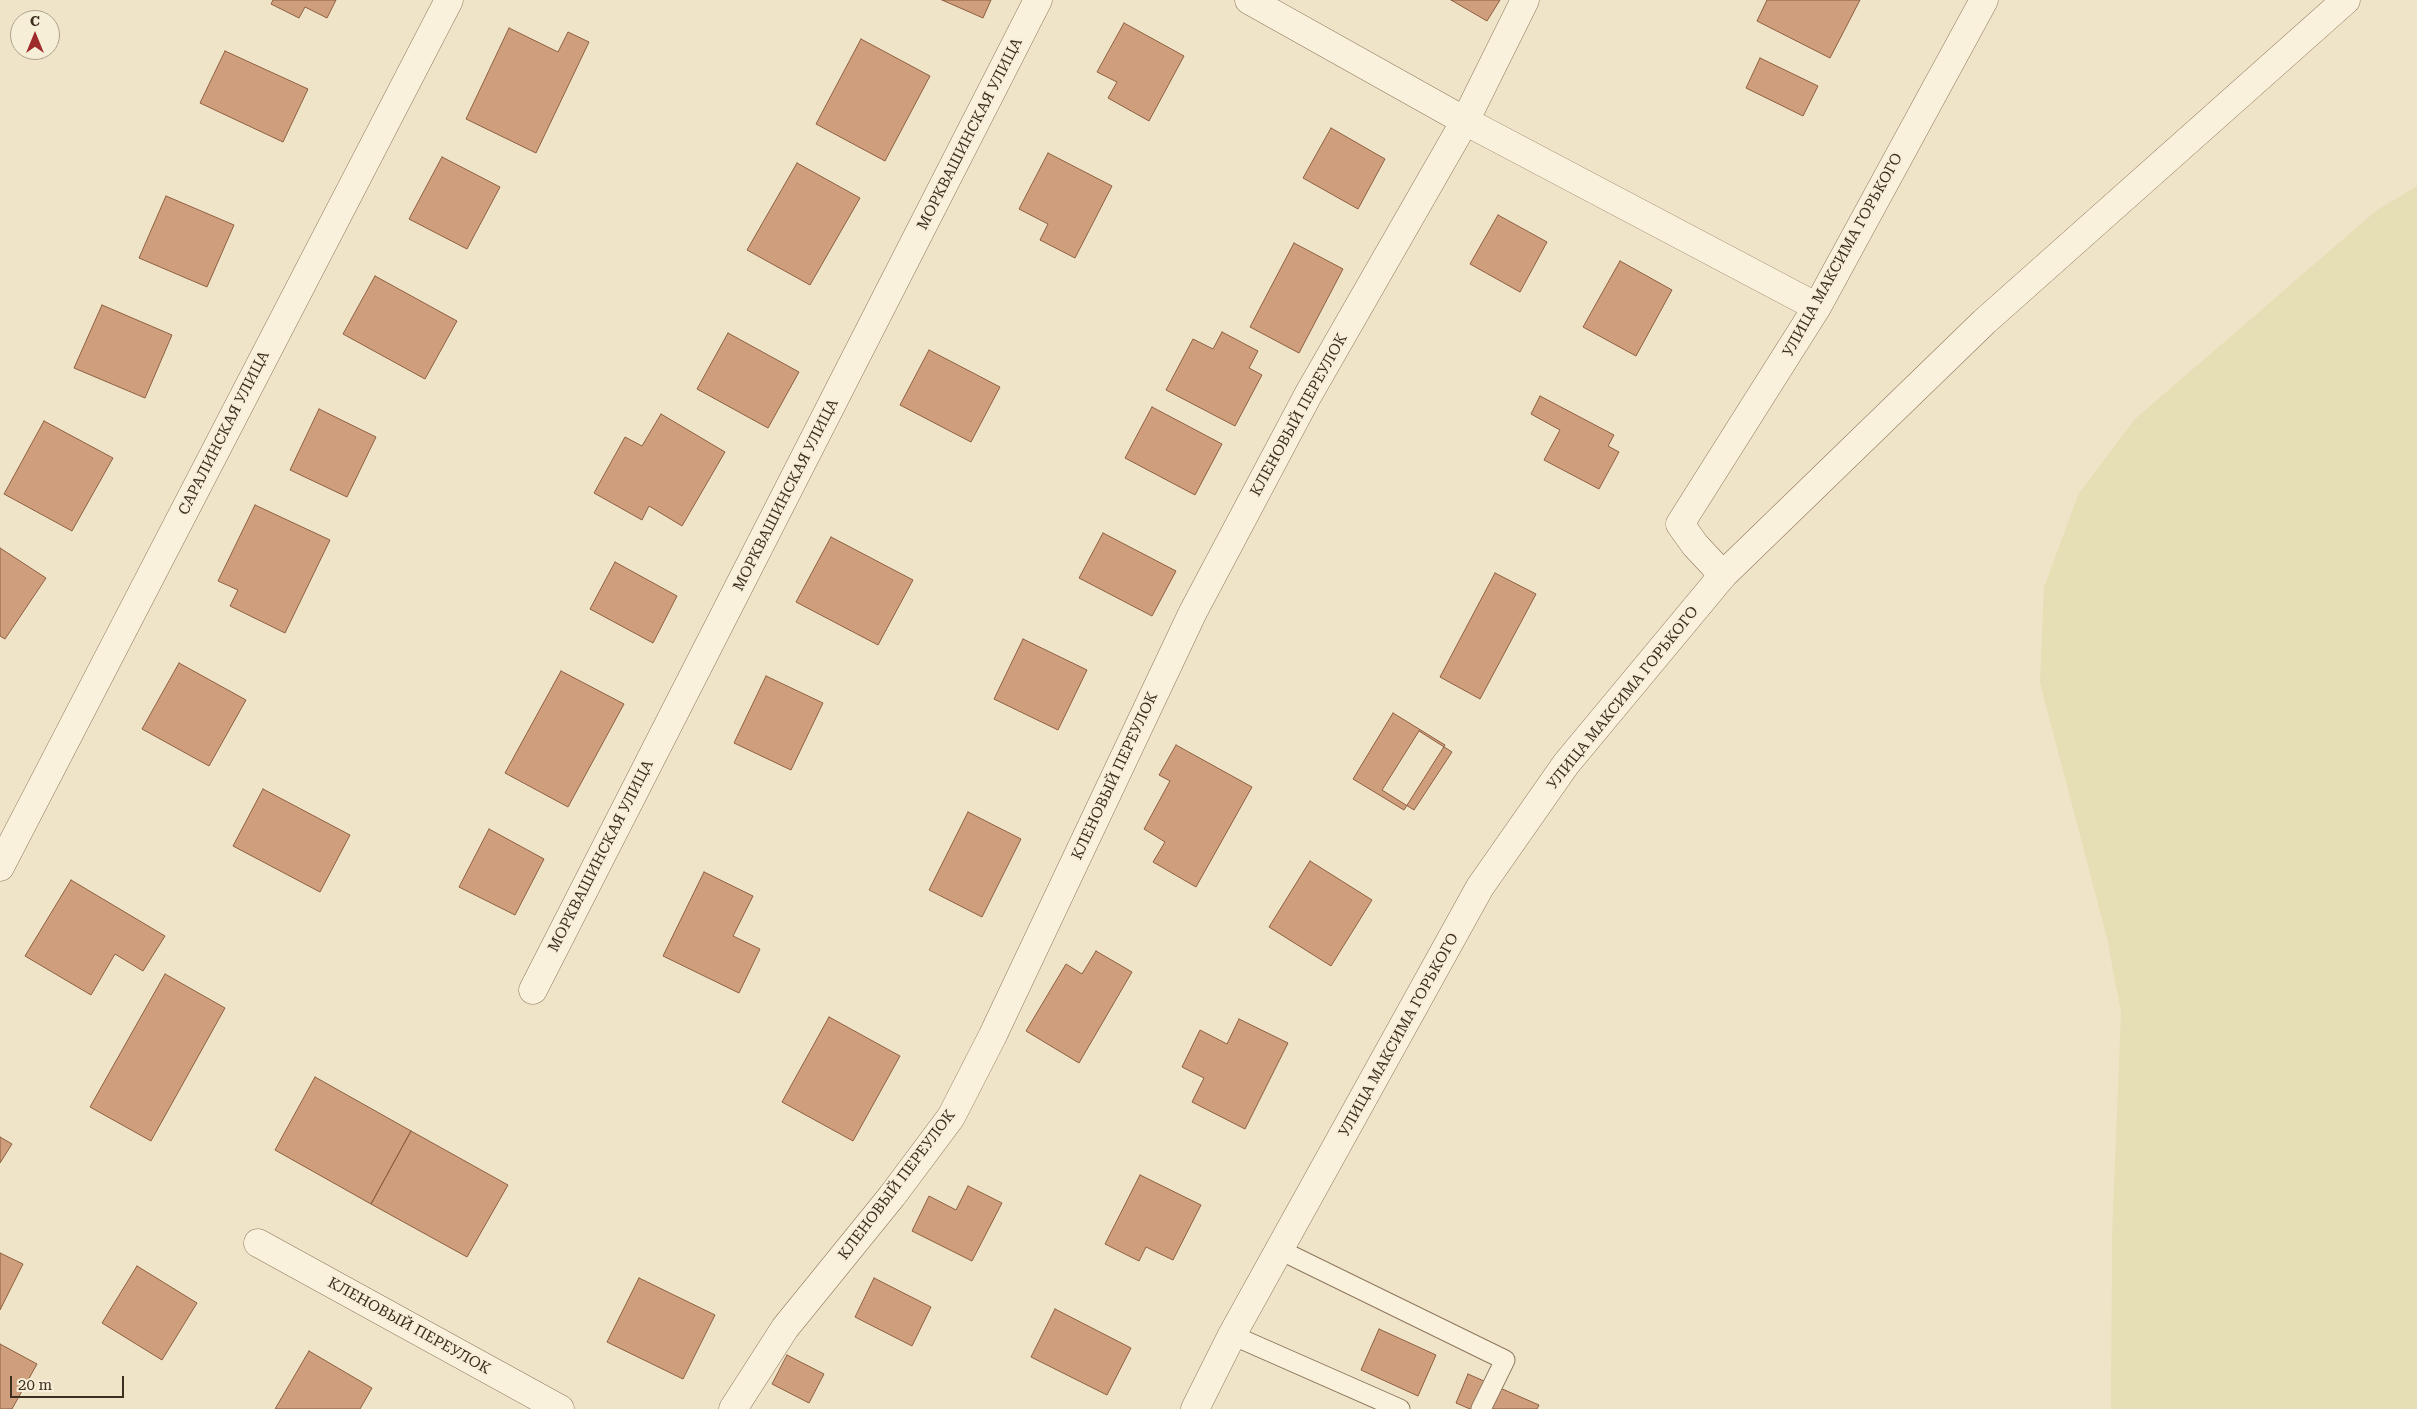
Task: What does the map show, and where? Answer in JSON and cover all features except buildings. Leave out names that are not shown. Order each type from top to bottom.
[{"type":"street","name":"САРАЛИНСКАЯ УЛИЦА","points":[[0,867],[449,0]]},
{"type":"street","name":"МОРКВАШИНСКАЯ УЛИЦА","points":[[533,990],[1038,0]]},
{"type":"street","points":[[1249,0],[1465,121],[1817,307]]},
{"type":"street","name":"КЛЕНОВЫЙ ПЕРЕУЛОК","points":[[733,1409],[784,1328],[892,1196],[951,1117],[996,1028],[1193,612],[1308,395],[1465,121],[1525,0]]},
{"type":"street","name":"УЛИЦА МАКСИМА ГОРЬКОГО","points":[[1202,1406],[1232,1336],[1480,887],[1566,764],[1723,574],[1695,545],[1680,524],[1817,307],[1984,0]]},
{"type":"street","points":[[1723,574],[1984,322],[2346,0]]},
{"type":"street","name":"КЛЕНОВЫЙ ПЕРЕУЛОК","points":[[258,1243],[560,1409]]},
{"type":"lane","points":[[1280,1250],[1505,1360],[1481,1409]]},
{"type":"lane","points":[[1232,1336],[1400,1409]]},
{"type":"shaded area","points":[[2417,186],[2417,1409],[2111,1409],[2112,1236],[2121,1012],[2107,938],[2040,683],[2044,587],[2079,493],[2135,419],[2377,210]]}]
